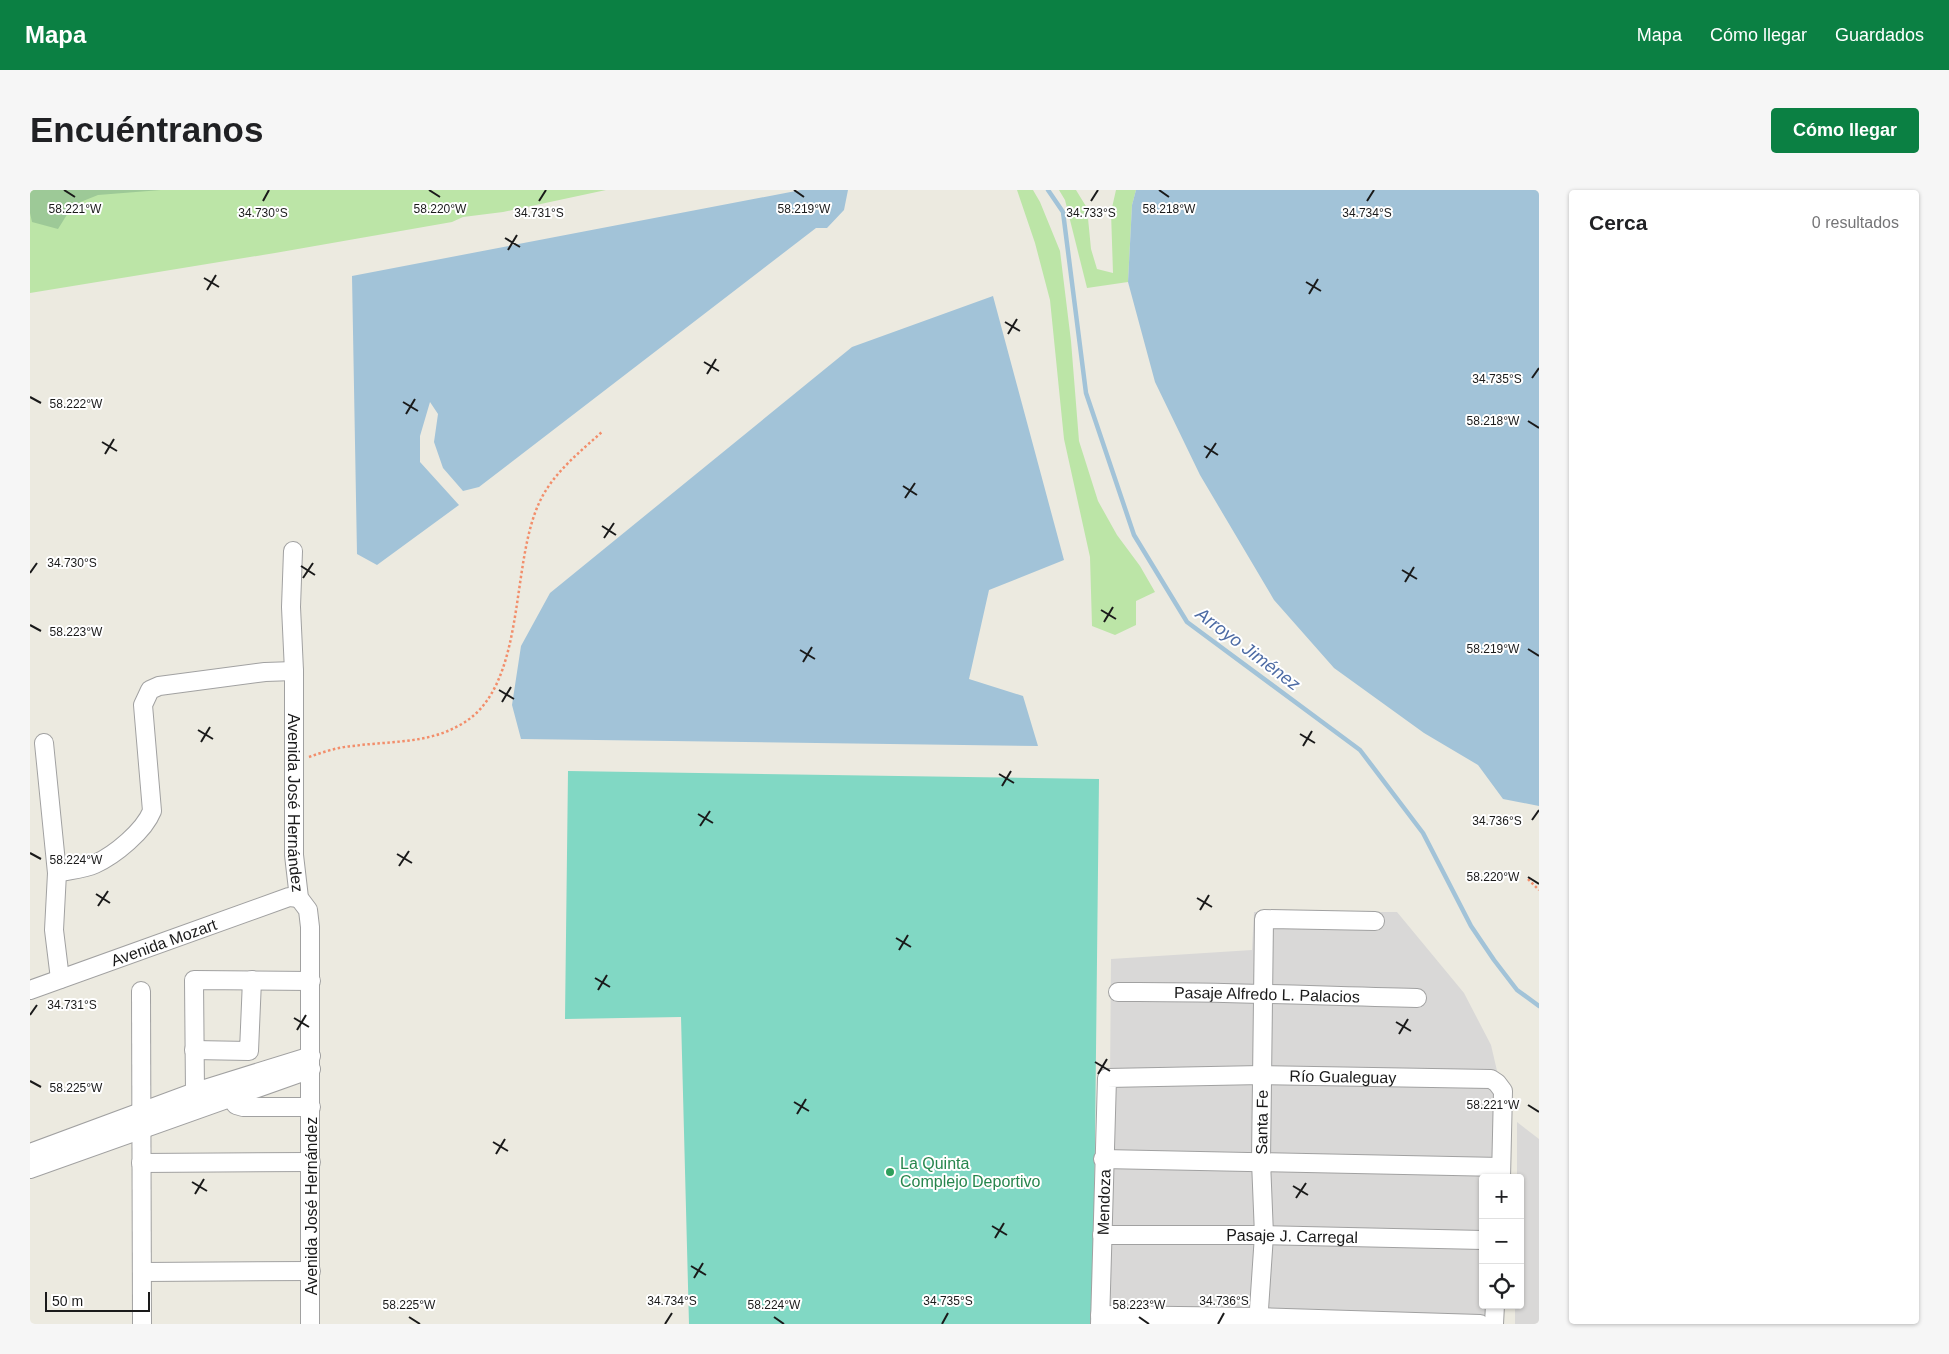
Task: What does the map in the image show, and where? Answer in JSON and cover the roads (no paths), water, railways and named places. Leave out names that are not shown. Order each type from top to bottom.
[{"type":"street","name":"Avenida José Hernández","points":[[293,551],[291,607],[294,671],[294,855],[299,898],[308,910],[310,926],[310,1324]]},
{"type":"street","points":[[57,873],[95,864],[109,856],[142,829],[148,821],[152,811],[143,705],[144,699],[150,690],[159,686],[266,672],[294,671]]},
{"type":"street","points":[[44,744],[57,873],[54,930],[60,979]]},
{"type":"street","name":"Avenida Mozart","points":[[30,990],[289,897],[299,898]]},
{"type":"street","name":"Santa Fe","points":[[1258,1320],[1264,1235],[1260,1161],[1264,919],[1375,922]]},
{"type":"street","points":[[195,1092],[194,980],[311,981]]},
{"type":"street","points":[[194,1050],[249,1051],[252,980]]},
{"type":"street","points":[[141,991],[142,1324]]},
{"type":"street","name":"Pasaje Alfredo L. Palacios","points":[[1118,992],[1195,991],[1263,995],[1417,998]]},
{"type":"street","points":[[30,1153],[195,1092],[311,1063]]},
{"type":"street","points":[[30,1169],[231,1098],[311,1063]]},
{"type":"street","name":"Río Gualeguay","points":[[1107,1078],[1262,1075],[1491,1079],[1503,1091],[1501,1172]]},
{"type":"street","name":"Mendoza","points":[[1100,1320],[1103,1160],[1107,1078]]},
{"type":"street","points":[[231,1098],[236,1105],[243,1107],[311,1108]]},
{"type":"street","points":[[1103,1160],[1260,1161],[1501,1172]]},
{"type":"street","points":[[141,1163],[311,1162]]},
{"type":"street","name":"Pasaje J. Carregal","points":[[1102,1235],[1264,1235],[1479,1240]]},
{"type":"street","points":[[142,1272],[311,1271]]},
{"type":"street","points":[[1494,1324],[1495,1309]]},
{"type":"street","points":[[1100,1320],[1258,1320],[1480,1324]]},
{"type":"waterway","name":"Arroyo Jiménez","points":[[1048,190],[1063,212],[1086,393],[1134,535],[1187,622],[1360,750],[1423,833],[1471,926],[1494,960],[1517,990],[1539,1006]]},
{"type":"place","name":"La Quinta Complejo Deportivo","points":[[890,1172]]}]
